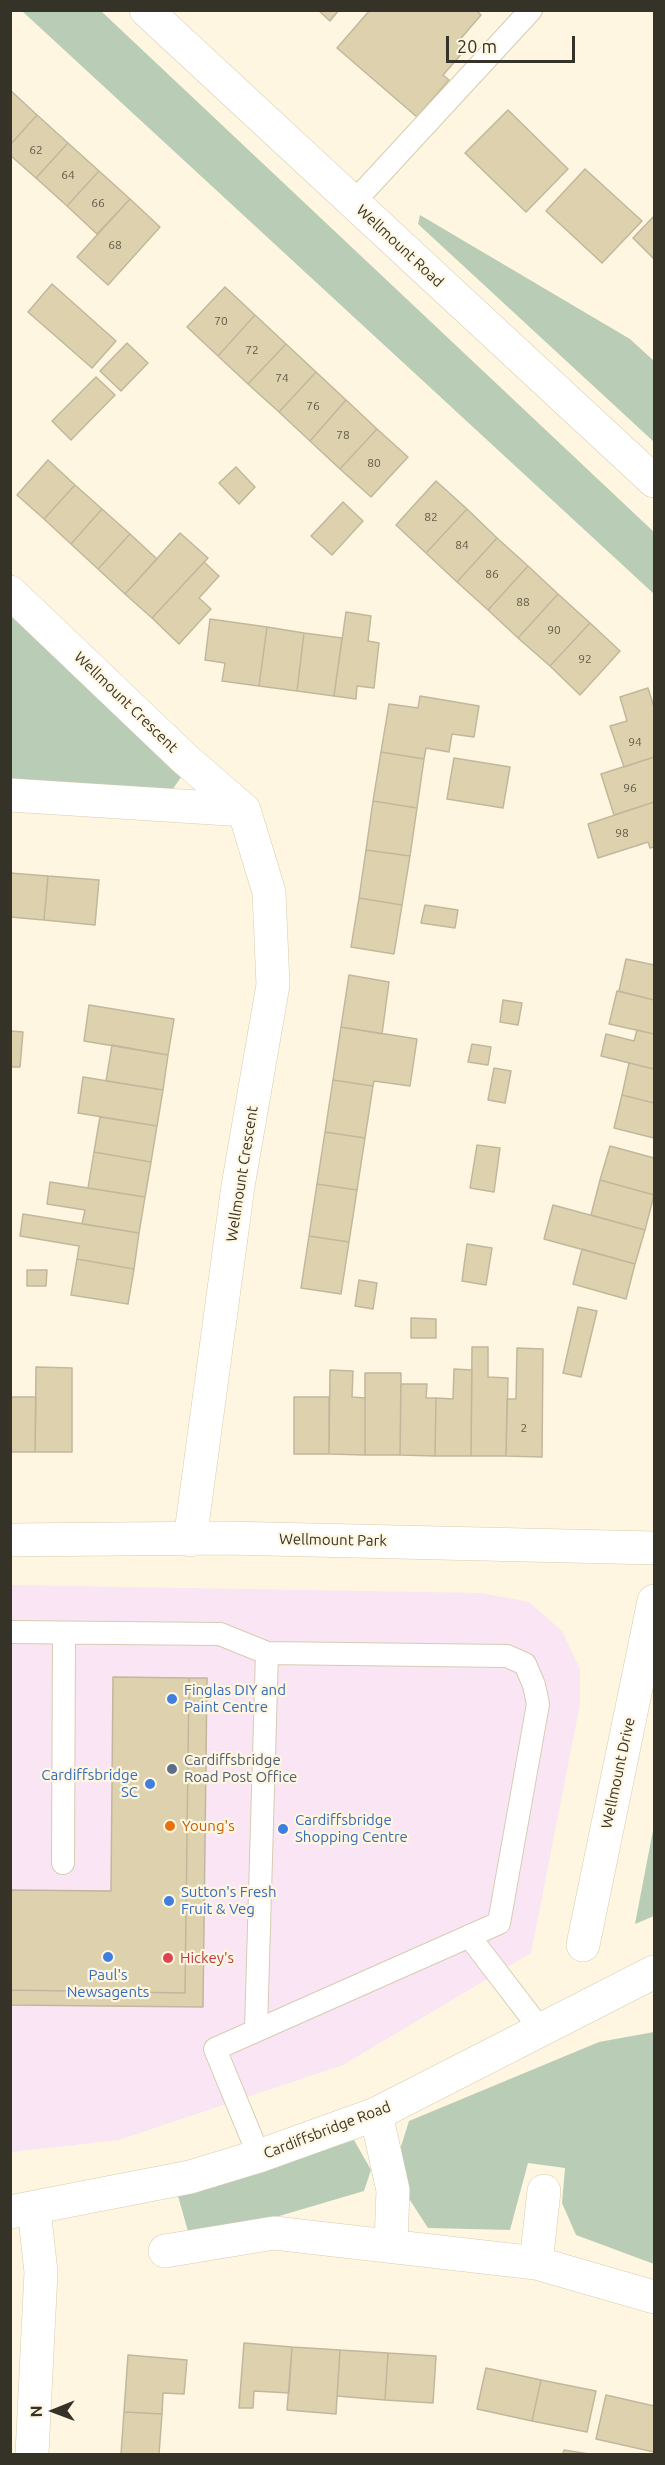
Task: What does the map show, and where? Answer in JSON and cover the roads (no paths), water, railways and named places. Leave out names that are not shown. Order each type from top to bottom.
[{"type":"street","name":"Wellmount Road","points":[[146,10],[654,481]]},
{"type":"street","name":"Wellmount Crescent","points":[[10,592],[184,758],[244,810],[269,892],[273,985],[238,1186],[190,1540]]},
{"type":"street","points":[[10,795],[244,810]]},
{"type":"street","name":"Wellmount Park","points":[[10,1540],[226,1538],[654,1548]]},
{"type":"street","name":"Wellmount Drive","points":[[583,1945],[654,1601]]},
{"type":"street","name":"Cardiffsbridge Road","points":[[22,2211],[190,2177],[259,2156],[375,2114],[654,1972]]},
{"type":"street","points":[[375,2114],[393,2190],[391,2244]]},
{"type":"street","points":[[536,2263],[544,2191]]},
{"type":"street","points":[[22,2211],[41,2272],[32,2454]]},
{"type":"street","points":[[165,2251],[274,2233],[391,2244],[536,2263],[654,2297]]},
{"type":"lane","points":[[353,203],[531,10]]},
{"type":"lane","points":[[10,1632],[220,1634],[267,1653],[507,1656],[525,1664],[534,1684],[538,1704],[499,1923],[215,2049],[259,2156]]},
{"type":"lane","points":[[63,1863],[64,1633]]},
{"type":"lane","points":[[256,2030],[267,1653]]},
{"type":"lane","points":[[468,1936],[541,2030]]},
{"type":"place","name":"Finglas DIY and Paint Centre","points":[[172,1699]]},
{"type":"place","name":"Cardiffsbridge Road Post Office","points":[[172,1769]]},
{"type":"place","name":"Cardiffsbridge SC","points":[[150,1784]]},
{"type":"place","name":"Young's","points":[[170,1826]]},
{"type":"place","name":"Cardiffsbridge Shopping Centre","points":[[283,1829]]},
{"type":"place","name":"Sutton's Fresh Fruit & Veg","points":[[169,1901]]},
{"type":"place","name":"Paul's Newsagents","points":[[108,1957]]},
{"type":"place","name":"Hickey's","points":[[168,1958]]}]
